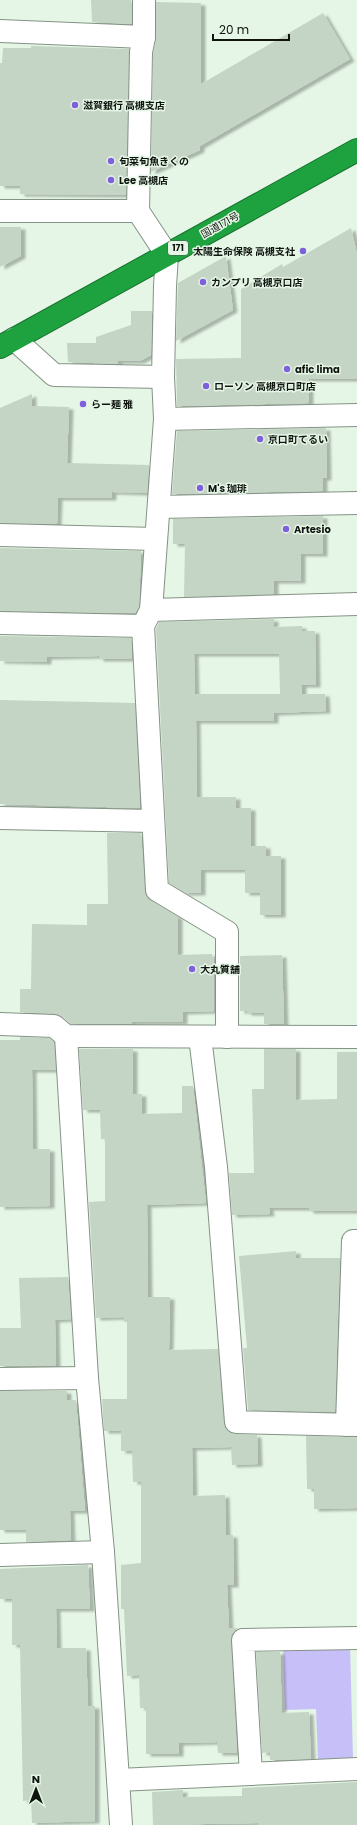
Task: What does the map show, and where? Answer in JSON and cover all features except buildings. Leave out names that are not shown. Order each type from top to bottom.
[{"type":"highway","name":"国道171号","points":[[7,343],[357,150]]},
{"type":"street","points":[[144,0],[144,37],[141,52],[138,211],[167,255],[163,377],[165,419],[159,507],[147,618],[157,890],[227,932],[227,1037]]},
{"type":"street","points":[[0,31],[144,37]]},
{"type":"street","points":[[0,211],[138,211]]},
{"type":"street","points":[[7,343],[54,375],[163,377]]},
{"type":"street","points":[[165,419],[357,415]]},
{"type":"street","points":[[159,507],[357,503]]},
{"type":"street","points":[[0,535],[156,540]]},
{"type":"street","points":[[0,623],[147,618],[357,604]]},
{"type":"street","points":[[0,818],[154,821]]},
{"type":"street","points":[[0,1024],[54,1026],[66,1036],[357,1037]]},
{"type":"street","points":[[66,1036],[87,1378],[103,1552],[121,1825]]},
{"type":"street","points":[[200,1037],[216,1167],[236,1422],[352,1425],[353,1242],[357,1241]]},
{"type":"street","points":[[0,1379],[87,1378]]},
{"type":"street","points":[[0,1555],[103,1552]]},
{"type":"street","points":[[251,1774],[243,1640],[357,1638]]},
{"type":"street","points":[[118,1780],[357,1769]]},
{"type":"shaded area","points":[[350,1644],[353,1759],[318,1760],[316,1709],[285,1710],[283,1646]]},
{"type":"place","name":"滋賀銀行 高槻支店","points":[[75,105]]},
{"type":"place","name":"旬菜旬魚きくの","points":[[111,161]]},
{"type":"place","name":"Lee 高槻店","points":[[111,180]]},
{"type":"place","name":"太陽生命保険 高槻支社","points":[[303,251]]},
{"type":"place","name":"カンプリ 高槻京口店","points":[[203,282]]},
{"type":"place","name":"afic lima","points":[[287,369]]},
{"type":"place","name":"ローソン 高槻京口町店","points":[[206,386]]},
{"type":"place","name":"らー麺 雅","points":[[83,404]]},
{"type":"place","name":"京口町てるい","points":[[260,439]]},
{"type":"place","name":"M's 珈琲","points":[[200,488]]},
{"type":"place","name":"Artesio","points":[[286,529]]},
{"type":"place","name":"大丸質舗","points":[[192,969]]}]
